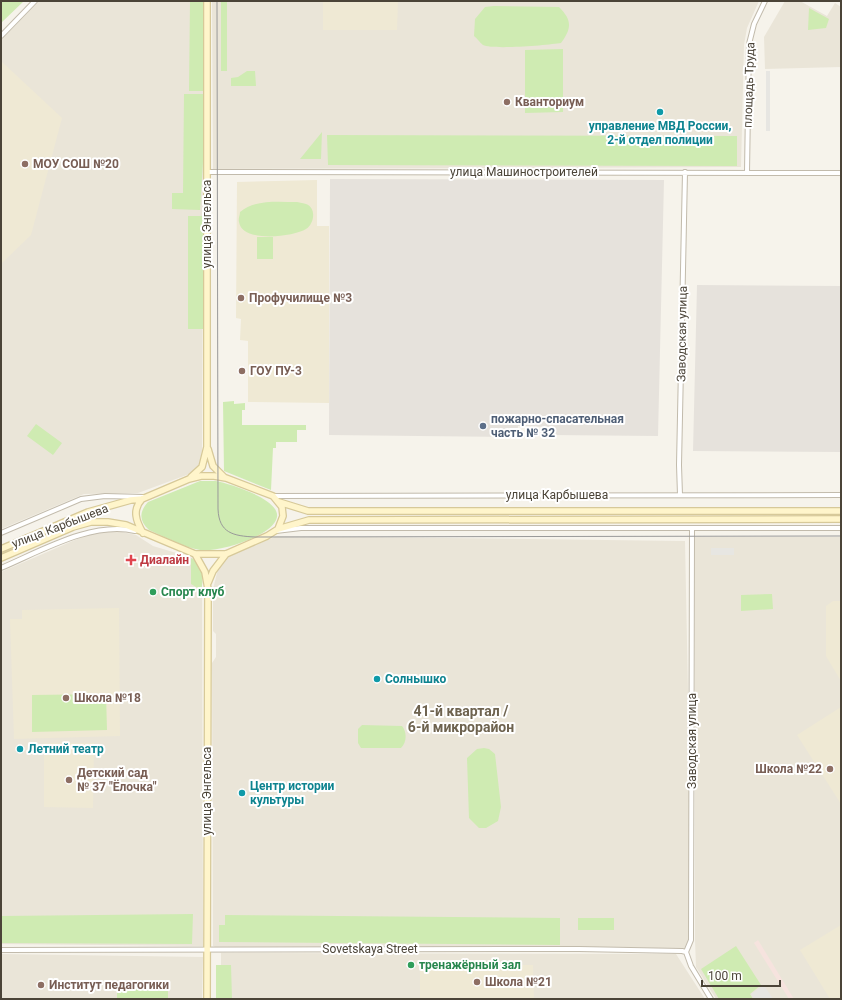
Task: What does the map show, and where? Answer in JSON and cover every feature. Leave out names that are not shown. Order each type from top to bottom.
[{"type":"street","points":[[1,36],[35,1]]},
{"type":"street","name":"улица Энгельса","points":[[189,479],[202,467],[207,447],[207,1]]},
{"type":"street","name":"площадь Труда","points":[[747,172],[749,44],[754,24],[765,1]]},
{"type":"street","name":"улица Машиностроителей","points":[[207,172],[841,173]]},
{"type":"street","name":"Заводская улица","points":[[680,495],[679,465],[685,172]]},
{"type":"street","name":"улица Энгельса","points":[[207,447],[213,466],[226,478]]},
{"type":"street","name":"улица Карбышева","points":[[1,549],[88,512],[131,500],[144,498],[189,479],[214,476],[226,478],[273,496],[841,495]]},
{"type":"street","name":"улица Карбышева","points":[[1,533],[81,499],[106,496],[132,496],[144,498]]},
{"type":"street","name":"улица Карбышева","points":[[273,496],[279,502],[308,511],[841,511]]},
{"type":"street","points":[[143,533],[136,518],[136,509],[144,498]]},
{"type":"street","points":[[276,530],[283,516],[282,507],[279,502]]},
{"type":"street","name":"улица Карбышева","points":[[1,558],[74,527],[91,522],[108,522],[126,525],[195,554],[226,554],[267,536],[276,530],[299,521],[841,519]]},
{"type":"street","name":"улица Карбышева","points":[[276,530],[301,528],[841,528]]},
{"type":"street","name":"улица Карбышева","points":[[1,568],[95,530],[127,529],[143,533]]},
{"type":"street","name":"Заводская улица","points":[[686,952],[691,940],[692,529]]},
{"type":"street","name":"улица Энгельса","points":[[195,554],[205,572],[208,583],[208,999]]},
{"type":"street","name":"улица Энгельса","points":[[208,583],[213,571],[226,554]]},
{"type":"street","name":"Sovetskaya Street","points":[[1,950],[605,949],[686,952]]},
{"type":"street","points":[[686,952],[691,966],[711,999]]},
{"type":"shaded area","points":[[39,1],[204,1],[202,450],[201,460],[197,469],[192,473],[138,493],[84,494],[1,529],[1,39]]},
{"type":"shaded area","points":[[212,1],[759,1],[747,28],[744,45],[741,167],[213,169]]},
{"type":"shaded area","points":[[323,1],[398,1],[397,30],[323,30]]},
{"type":"shaded area","points":[[785,1],[800,1],[827,16],[835,3],[841,7],[841,67],[765,69],[764,37]]},
{"type":"shaded area","name":"МОУ СОШ №20","points":[[1,61],[62,118],[31,235],[1,264]]},
{"type":"shaded area","points":[[766,71],[770,71],[770,131],[766,131]]},
{"type":"shaded area","points":[[330,179],[664,180],[658,436],[552,435],[551,427],[518,426],[517,437],[329,435]]},
{"type":"shaded area","points":[[317,180],[317,226],[329,226],[329,403],[248,402],[248,341],[240,340],[241,319],[236,318],[237,182]]},
{"type":"shaded area","points":[[697,285],[841,286],[841,452],[693,451]]},
{"type":"shaded area","points":[[104,531],[122,532],[136,535],[153,546],[193,558],[202,569],[203,946],[1,944],[1,572],[91,533]]},
{"type":"shaded area","points":[[277,536],[685,541],[689,742],[689,937],[684,949],[625,947],[217,948],[213,946],[212,663],[216,657],[216,634],[213,631],[213,589],[218,569],[223,561],[229,556]]},
{"type":"shaded area","points":[[695,537],[841,537],[841,999],[716,999],[696,967]]},
{"type":"shaded area","points":[[711,548],[734,548],[734,555],[711,555]]},
{"type":"shaded area","points":[[833,601],[841,601],[841,681],[826,656],[826,606]]},
{"type":"shaded area","name":"Школа №18","points":[[119,608],[120,736],[14,739],[10,619],[22,619],[22,610]]},
{"type":"shaded area","name":"Школа №22","points":[[841,707],[841,804],[797,735]]},
{"type":"shaded area","name":"Детский сад № 37 \"Ёлочка\"","points":[[44,743],[94,743],[93,808],[44,807]]},
{"type":"shaded area","points":[[841,925],[841,999],[830,999],[800,950]]},
{"type":"shaded area","points":[[758,940],[794,999],[789,999],[754,943]]},
{"type":"shaded area","points":[[221,953],[676,954],[705,999],[221,999]]},
{"type":"shaded area","points":[[1,954],[203,957],[202,999],[1,999]]},
{"type":"shaded area","name":"Школа №21","points":[[420,965],[533,965],[534,999],[420,999]]},
{"type":"shaded area","points":[[764,985],[773,999],[754,999],[751,994]]},
{"type":"green space","points":[[1,1],[24,1],[1,23]]},
{"type":"green space","points":[[190,1],[203,1],[203,91],[189,91]]},
{"type":"green space","points":[[221,1],[227,1],[227,71],[221,71]]},
{"type":"green space","points":[[485,7],[559,7],[568,20],[569,28],[561,43],[509,47],[483,45],[474,36],[475,19]]},
{"type":"green space","points":[[809,8],[829,19],[826,28],[808,30]]},
{"type":"green space","points":[[563,49],[563,112],[525,113],[525,50]]},
{"type":"green space","points":[[247,71],[255,71],[256,86],[231,86],[231,78],[238,77]]},
{"type":"green space","points":[[184,94],[203,94],[203,162],[200,210],[172,209],[172,193],[183,193]]},
{"type":"green space","points":[[322,132],[321,159],[300,159]]},
{"type":"green space","points":[[327,135],[737,136],[737,166],[328,165]]},
{"type":"green space","points":[[267,202],[297,202],[309,206],[313,212],[311,224],[309,227],[300,232],[280,236],[258,236],[242,229],[239,222],[240,212],[253,205]]},
{"type":"green space","points":[[188,216],[203,216],[203,329],[188,329]]},
{"type":"green space","points":[[257,237],[273,237],[273,259],[257,259]]},
{"type":"green space","points":[[234,401],[234,404],[245,403],[245,410],[242,410],[242,425],[306,425],[306,430],[297,430],[297,442],[276,442],[276,448],[273,448],[271,490],[224,471],[223,402]]},
{"type":"green space","points":[[36,424],[62,443],[53,455],[27,436]]},
{"type":"green space","points":[[200,481],[216,481],[242,489],[263,498],[276,510],[277,517],[274,524],[256,537],[244,542],[219,549],[208,550],[194,549],[149,530],[146,527],[141,516],[143,509],[148,502]]},
{"type":"green space","points":[[191,558],[198,564],[202,572],[201,590],[191,584]]},
{"type":"green space","points":[[772,594],[773,609],[741,611],[741,595]]},
{"type":"green space","points":[[106,694],[107,730],[32,732],[32,695]]},
{"type":"green space","points":[[362,725],[402,726],[405,734],[403,746],[401,748],[361,748],[358,743],[358,729]]},
{"type":"green space","points":[[477,749],[489,749],[495,754],[501,807],[498,821],[486,828],[479,828],[469,818],[467,758]]},
{"type":"green space","points":[[193,914],[192,944],[1,943],[1,916]]},
{"type":"green space","points":[[225,915],[560,918],[560,945],[219,942],[219,925],[225,925]]},
{"type":"green space","points":[[578,918],[614,918],[614,930],[578,930]]},
{"type":"green space","points":[[736,946],[761,985],[750,994],[753,999],[719,999],[701,969]]},
{"type":"green space","points":[[216,965],[231,965],[232,999],[216,999]]},
{"type":"green space","points":[[117,983],[168,983],[168,999],[117,999]]},
{"type":"tram line","points":[[217,1],[218,509],[219,517],[224,528],[229,532],[240,536],[255,537],[841,536]]},
{"type":"place","name":"Кванториум","points":[[507,102]]},
{"type":"place","name":"управление МВД России, 2-й отдел полиции","points":[[660,112]]},
{"type":"place","name":"МОУ СОШ №20","points":[[25,164]]},
{"type":"place","name":"Профучилище №3","points":[[241,298]]},
{"type":"place","name":"ГОУ ПУ-3","points":[[242,371]]},
{"type":"place","name":"пожарно-спасательная часть № 32","points":[[483,426]]},
{"type":"place","name":"Диалайн","points":[[131,560]]},
{"type":"place","name":"Спорт клуб","points":[[153,592]]},
{"type":"place","name":"Солнышко","points":[[377,679]]},
{"type":"place","name":"Школа №18","points":[[66,698]]},
{"type":"place","name":"Летний театр","points":[[20,749]]},
{"type":"place","name":"Школа №22","points":[[830,769]]},
{"type":"place","name":"Детский сад № 37 \"Ёлочка\"","points":[[69,780]]},
{"type":"place","name":"Центр истории культуры","points":[[242,793]]},
{"type":"place","name":"тренажёрный зал","points":[[411,965]]},
{"type":"place","name":"Школа №21","points":[[477,982]]},
{"type":"place","name":"Институт педагогики","points":[[41,985]]},
{"type":"district","name":"41-й квартал / 6-й микрорайон","points":[[461,720]]}]
